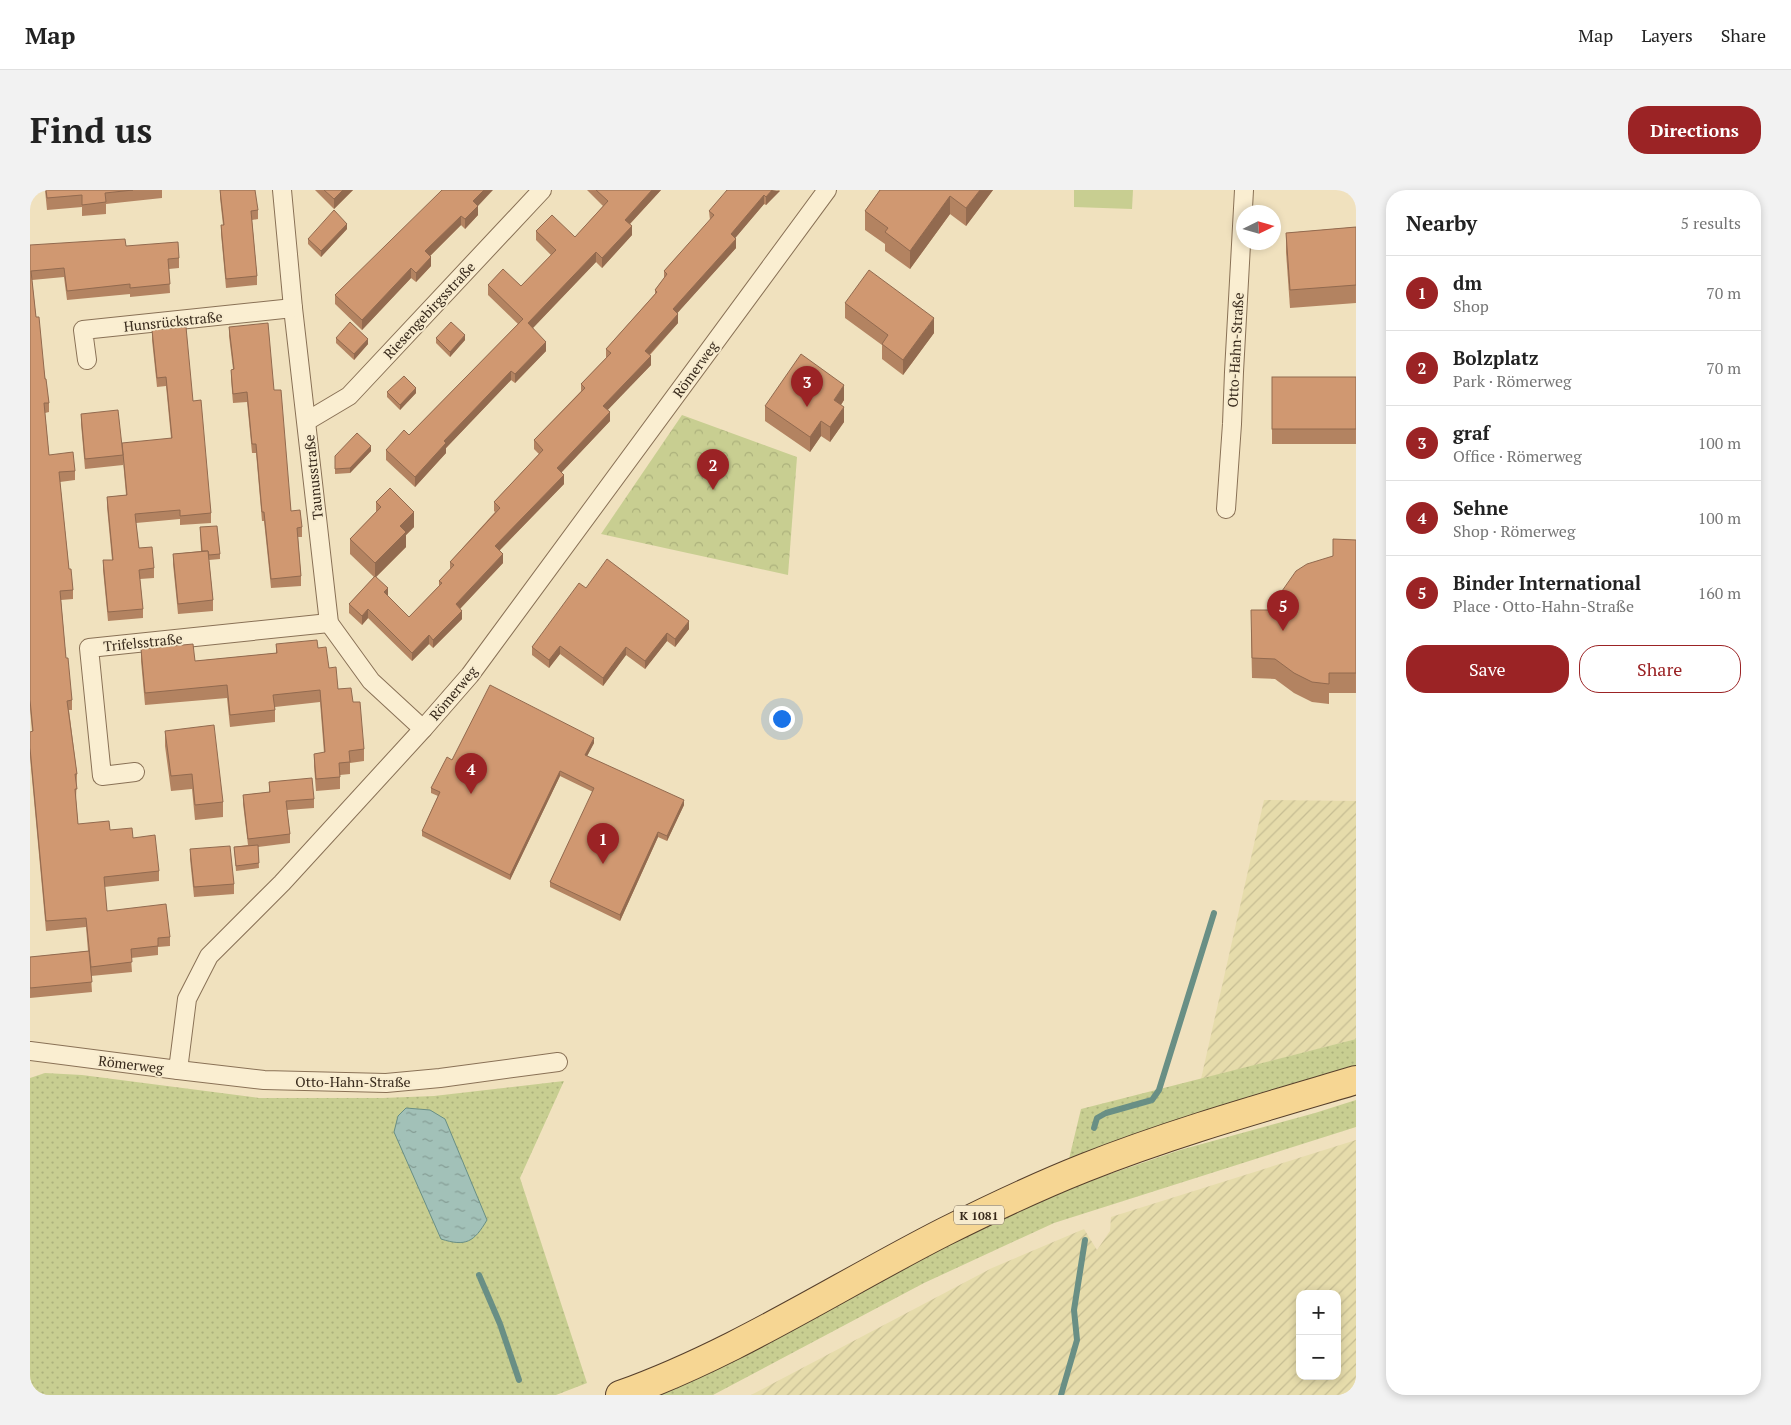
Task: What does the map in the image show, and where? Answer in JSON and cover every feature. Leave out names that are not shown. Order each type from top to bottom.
[{"type":"main road","name":"K 1081","points":[[620,1395],[665,1378],[734,1345],[944,1232],[1052,1182],[1151,1144],[1356,1080]]},
{"type":"street","name":"Taunusstraße","points":[[282,190],[293,308],[329,623],[371,681],[423,729]]},
{"type":"street","name":"Riesengebirgsstraße","points":[[307,421],[348,396],[542,190]]},
{"type":"street","name":"Römerweg","points":[[30,1051],[178,1070],[187,999],[209,956],[282,883],[470,675],[826,190]]},
{"type":"street","name":"Otto-Hahn-Straße","points":[[1226,510],[1244,190]]},
{"type":"street","name":"Hunsrückstraße","points":[[87,360],[83,330],[293,308]]},
{"type":"street","name":"Trifelsstraße","points":[[135,772],[102,776],[88,648],[329,623]]},
{"type":"street","name":"Otto-Hahn-Straße","points":[[178,1070],[264,1080],[386,1083],[440,1078],[558,1062]]},
{"type":"shaded area","points":[[1264,800],[1356,801],[1356,1039],[1201,1079]]},
{"type":"shaded area","points":[[1356,1140],[1356,1395],[751,1395],[992,1268],[1084,1229],[1097,1250],[1110,1231],[1111,1217]]},
{"type":"green space","points":[[1074,190],[1133,190],[1132,209],[1074,207]]},
{"type":"green space","points":[[682,415],[797,457],[788,575],[601,534]]},
{"type":"green space","points":[[1356,1039],[1356,1068],[1139,1133],[1069,1159],[1081,1109]]},
{"type":"green space","points":[[45,1073],[82,1075],[259,1098],[434,1096],[564,1081],[520,1178],[587,1383],[556,1395],[30,1395],[30,1078]]},
{"type":"green space","points":[[1356,1100],[1356,1127],[1054,1223],[924,1283],[713,1395],[654,1395],[698,1378],[977,1230],[1066,1189],[1180,1150]]},
{"type":"water","points":[[406,1108],[430,1110],[445,1119],[487,1220],[478,1233],[468,1241],[457,1242],[441,1239],[394,1132],[398,1116]]},
{"type":"building","points":[[46,190],[133,190],[105,193],[106,202],[82,205],[82,195],[47,198]]},
{"type":"building","points":[[220,190],[255,190],[258,210],[251,211],[257,276],[226,279],[221,225],[224,225]]},
{"type":"building","points":[[324,190],[343,190],[334,199]]},
{"type":"building","points":[[442,190],[484,190],[473,201],[478,206],[465,219],[461,216],[425,251],[431,257],[416,273],[411,268],[362,320],[335,295]]},
{"type":"building","points":[[596,190],[652,190],[625,220],[632,226],[602,258],[596,252],[528,323],[546,342],[515,374],[511,371],[444,441],[446,443],[415,477],[386,450],[404,430],[409,435],[523,319],[488,285],[503,269],[521,286],[556,250],[536,231],[552,215],[575,237],[608,201]]},
{"type":"building","points":[[727,190],[772,190],[766,197],[764,195],[731,234],[736,239],[673,309],[678,314],[645,351],[651,356],[603,406],[610,412],[557,468],[564,475],[495,546],[503,554],[456,604],[462,611],[433,640],[429,635],[412,653],[368,609],[362,616],[349,604],[375,576],[388,588],[384,592],[409,617],[442,583],[439,581],[454,565],[450,562],[500,508],[494,502],[543,450],[534,440],[585,388],[581,384],[611,353],[606,349],[657,292],[655,290],[667,274],[664,271],[714,215],[709,211]]},
{"type":"building","points":[[880,190],[980,190],[966,208],[950,196],[910,251],[885,232],[888,228],[865,211]]},
{"type":"building","points":[[334,210],[347,224],[321,251],[308,239]]},
{"type":"building","points":[[1356,227],[1356,285],[1290,290],[1286,233]]},
{"type":"building","points":[[125,239],[126,246],[178,242],[179,258],[168,259],[170,284],[130,288],[130,284],[67,291],[64,268],[31,271],[36,317],[39,317],[49,403],[44,403],[49,455],[73,452],[75,471],[59,472],[73,590],[60,591],[72,700],[67,701],[77,774],[75,774],[77,789],[75,789],[78,824],[109,821],[110,830],[132,828],[133,838],[155,835],[159,871],[104,877],[107,911],[166,904],[170,937],[158,938],[158,946],[131,949],[132,962],[91,967],[86,918],[46,921],[30,748],[30,732],[33,731],[30,700],[30,245]]},
{"type":"building","points":[[869,270],[934,318],[903,360],[882,344],[888,335],[845,303]]},
{"type":"building","points":[[350,322],[368,339],[354,354],[336,338]]},
{"type":"building","points":[[451,322],[465,335],[450,352],[436,338]]},
{"type":"building","points":[[268,323],[274,390],[281,390],[291,511],[300,510],[302,527],[297,528],[301,576],[271,579],[264,512],[262,512],[256,444],[252,444],[247,392],[233,394],[231,370],[234,369],[229,327]]},
{"type":"building","points":[[186,327],[193,401],[201,400],[211,513],[180,516],[180,510],[135,514],[139,548],[152,547],[154,568],[139,570],[143,609],[108,612],[103,560],[113,560],[107,497],[127,495],[122,443],[172,438],[166,377],[157,378],[152,330]]},
{"type":"building","points":[[801,354],[844,385],[834,400],[844,407],[830,427],[821,421],[810,437],[765,406]]},
{"type":"building","points":[[404,376],[416,388],[400,405],[387,392]]},
{"type":"building","points":[[1272,377],[1356,377],[1356,429],[1272,429]]},
{"type":"building","points":[[118,410],[123,455],[85,459],[81,414]]},
{"type":"building","points":[[357,433],[371,446],[350,468],[335,469],[335,456]]},
{"type":"building","points":[[390,488],[414,512],[400,526],[406,532],[375,563],[350,539],[381,507],[376,502]]},
{"type":"building","points":[[217,526],[220,554],[209,555],[208,551],[202,551],[200,527]]},
{"type":"building","points":[[1333,539],[1356,540],[1356,673],[1329,673],[1329,684],[1312,682],[1294,673],[1275,659],[1252,658],[1251,610],[1275,610],[1282,591],[1296,571],[1307,564],[1333,556]]},
{"type":"building","points":[[208,551],[213,600],[178,604],[173,554]]},
{"type":"building","points":[[607,559],[689,621],[675,639],[667,633],[645,661],[626,647],[603,678],[560,646],[549,660],[532,647],[579,583],[586,588]]},
{"type":"building","points":[[317,640],[318,648],[326,647],[329,668],[336,667],[338,689],[351,688],[353,702],[360,702],[364,749],[349,751],[350,762],[339,763],[340,777],[316,779],[314,754],[325,752],[320,690],[273,695],[275,710],[230,715],[227,685],[145,693],[141,649],[193,644],[195,661],[277,653],[276,644]]},
{"type":"building","points":[[490,685],[594,738],[585,755],[684,800],[667,836],[658,832],[620,915],[550,882],[594,788],[560,771],[510,875],[422,831],[440,792],[431,788],[447,757],[452,760]]},
{"type":"building","points":[[214,725],[223,802],[195,805],[192,774],[171,776],[165,731]]},
{"type":"building","points":[[312,778],[314,799],[286,801],[290,834],[248,839],[243,795],[270,792],[269,782]]},
{"type":"building","points":[[258,845],[259,863],[236,866],[234,847]]},
{"type":"building","points":[[230,846],[234,884],[194,887],[190,849]]},
{"type":"building","points":[[89,951],[92,982],[30,988],[30,957]]},
{"type":"waterway","points":[[1094,1128],[1097,1118],[1106,1113],[1152,1100],[1159,1090],[1214,913]]},
{"type":"waterway","points":[[1061,1395],[1077,1340],[1074,1310],[1085,1240]]},
{"type":"waterway","points":[[479,1275],[500,1324],[519,1380]]},
{"type":"place","name":"graf","points":[[807,407]]},
{"type":"place","name":"Bolzplatz","points":[[713,490]]},
{"type":"place","name":"Binder International","points":[[1283,631]]},
{"type":"place","name":"Sehne","points":[[471,794]]},
{"type":"place","name":"dm","points":[[603,864]]}]
